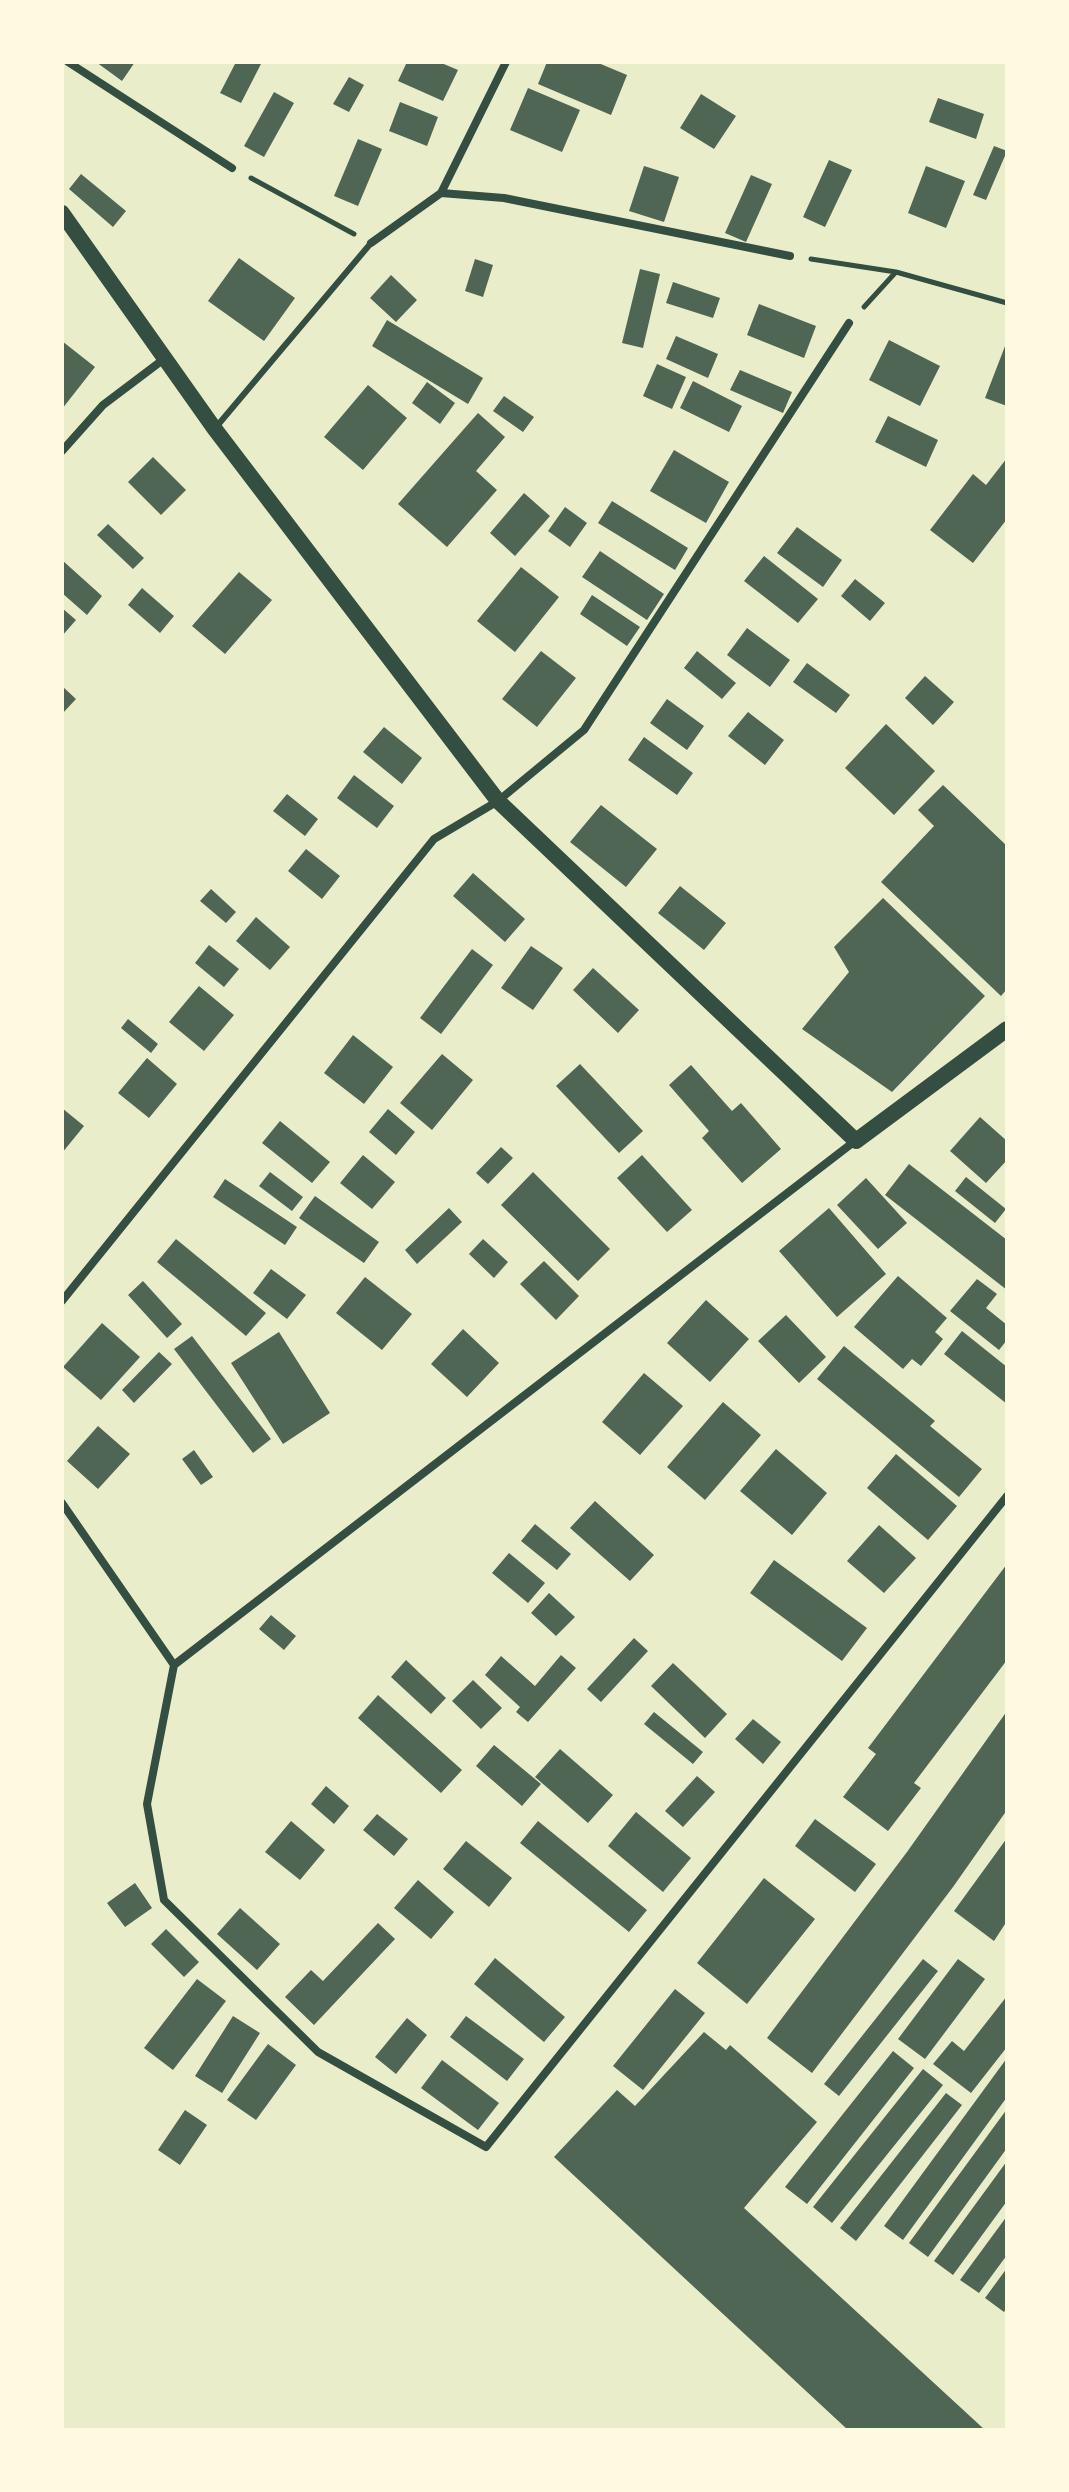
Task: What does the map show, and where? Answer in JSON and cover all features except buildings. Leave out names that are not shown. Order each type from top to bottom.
[{"type":"main road","points":[[62,213],[214,428],[498,801],[856,1141],[1007,1029]]},
{"type":"street","points":[[68,62],[232,168]]},
{"type":"street","points":[[371,243],[441,193],[506,62]]},
{"type":"street","points":[[441,193],[504,198],[790,256]]},
{"type":"street","points":[[62,1301],[434,839],[498,801],[584,730],[849,323]]},
{"type":"street","points":[[62,451],[103,405],[164,359]]},
{"type":"street","points":[[856,1141],[174,1665],[147,1804],[164,1900],[318,2052],[486,2147],[1007,1496]]},
{"type":"street","points":[[62,1503],[174,1665]]},
{"type":"lane","points":[[214,428],[371,243]]},
{"type":"path","points":[[232,168],[371,243]]},
{"type":"path","points":[[790,256],[896,272],[1007,303]]},
{"type":"path","points":[[849,323],[896,272]]}]
